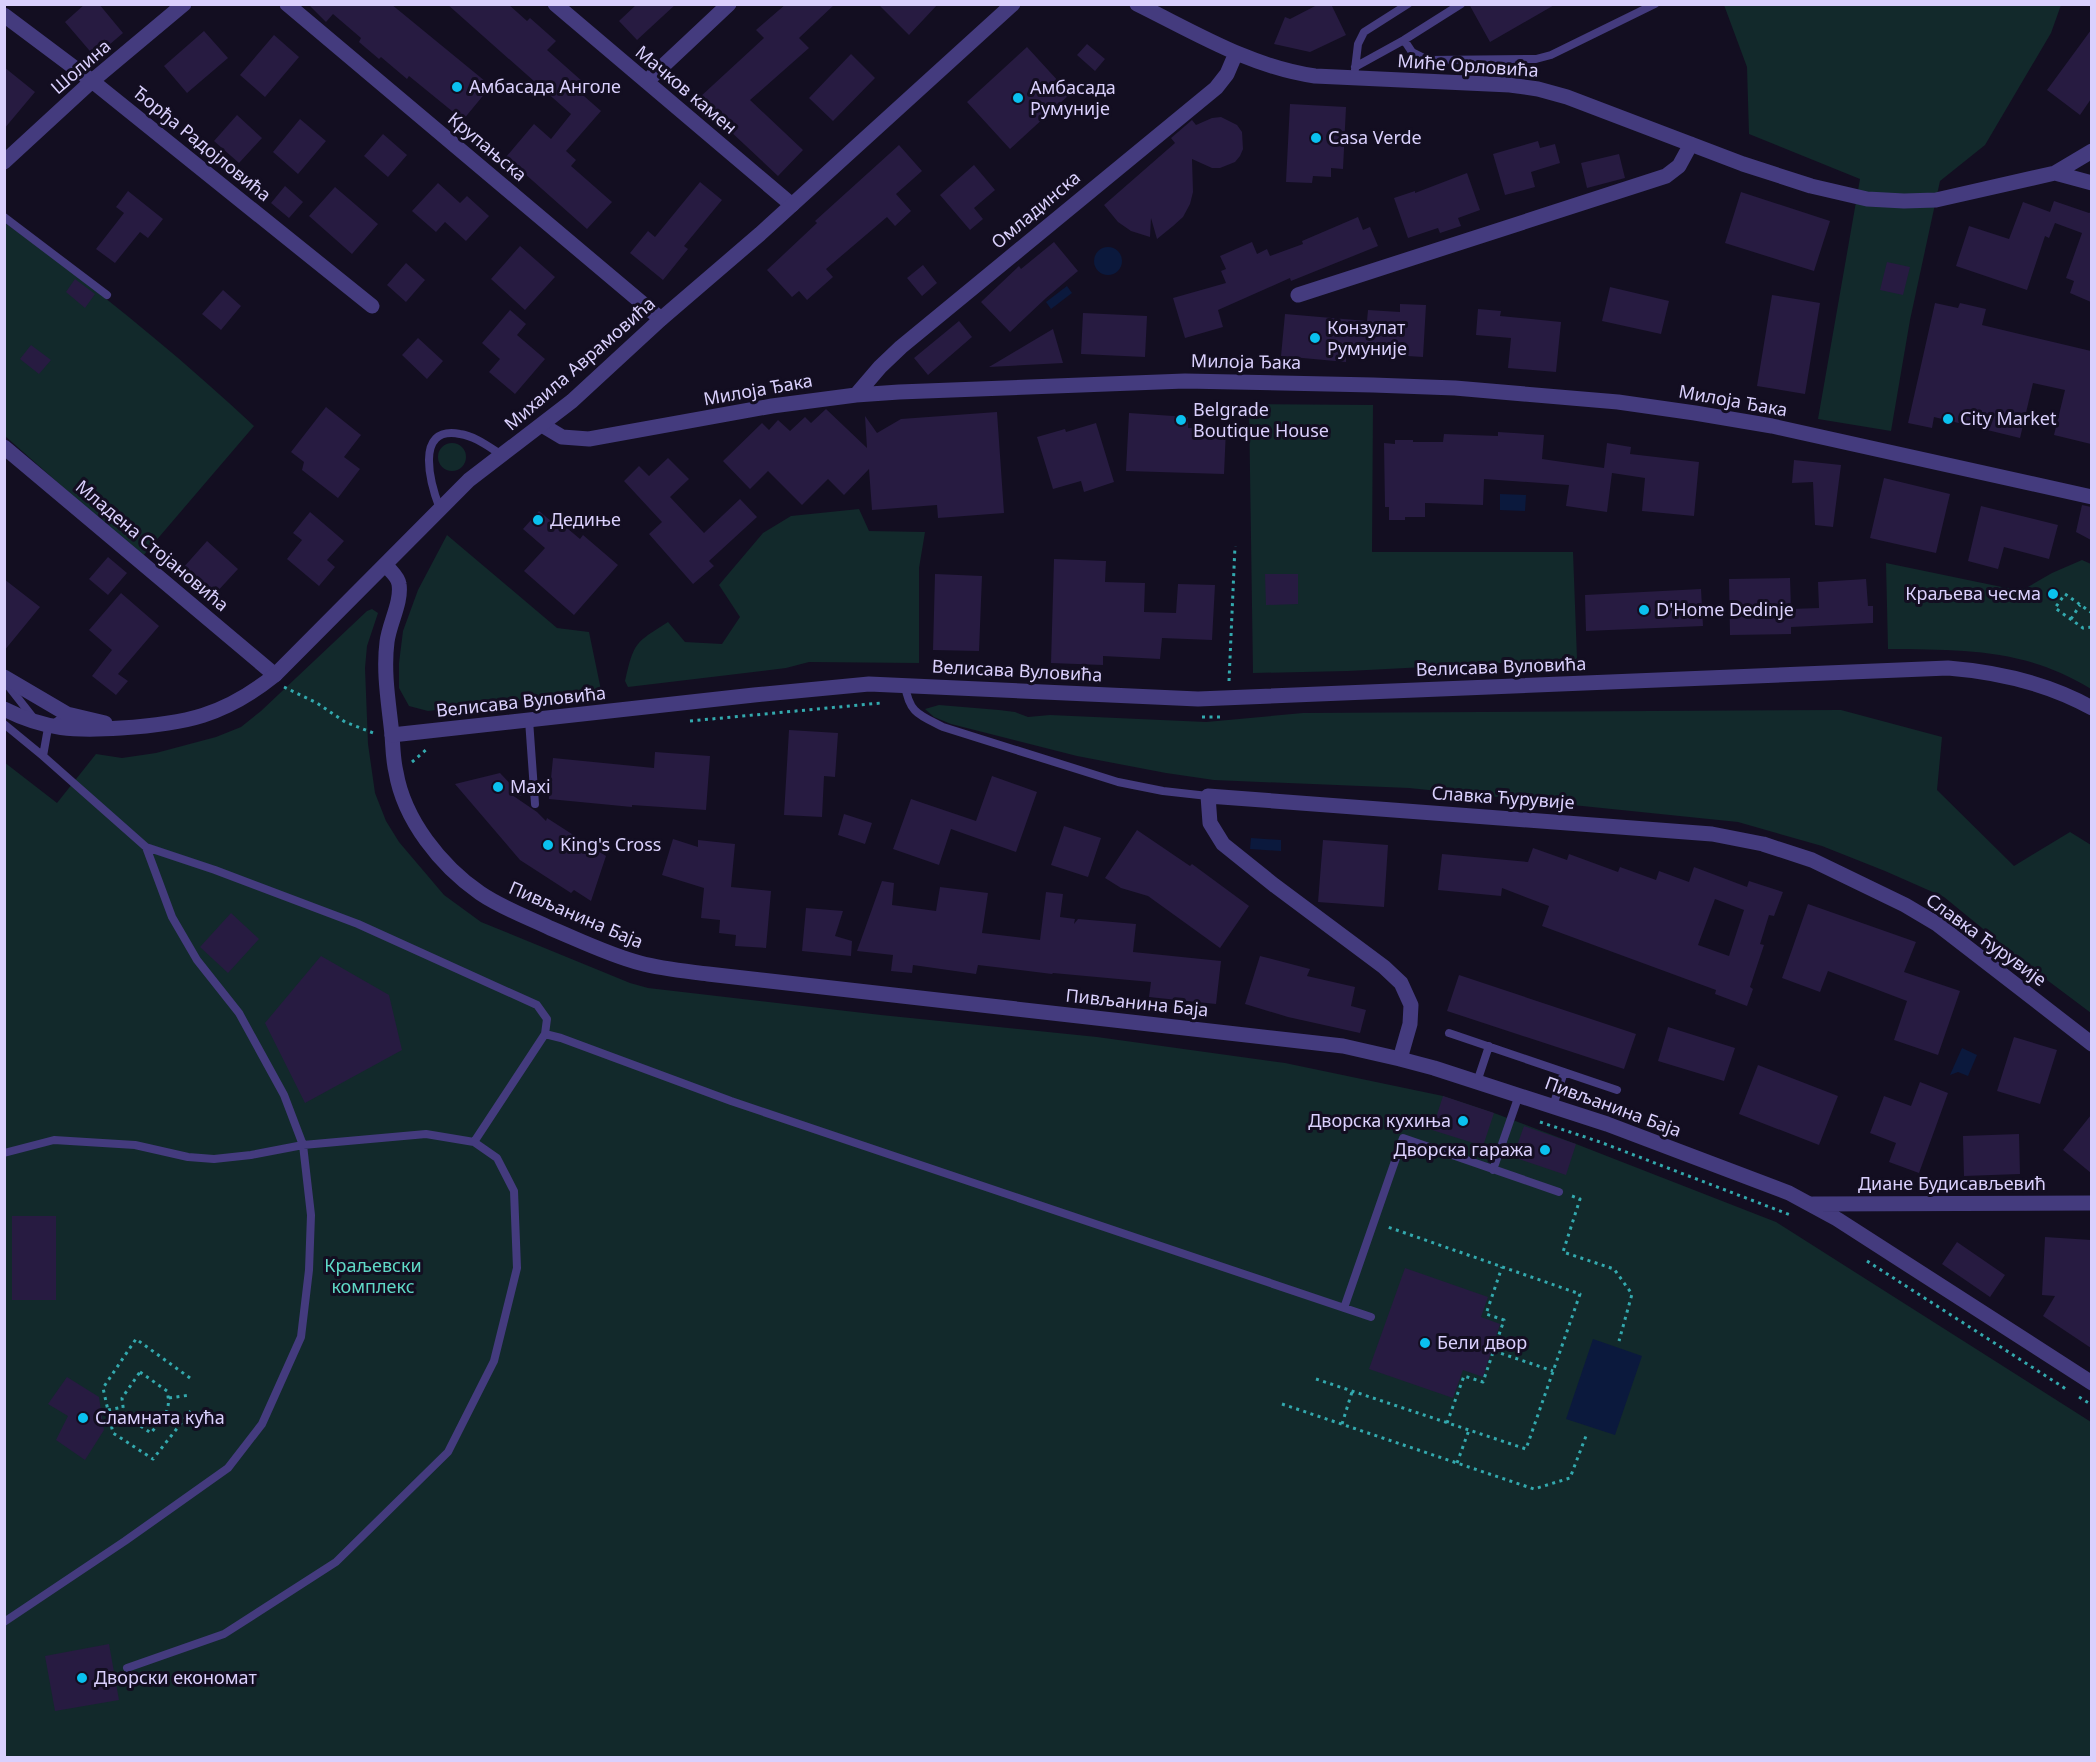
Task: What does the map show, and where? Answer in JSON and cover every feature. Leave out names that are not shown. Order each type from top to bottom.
[{"type":"street","name":"Шолина","points":[[4,162],[92,81],[184,4]]},
{"type":"street","name":"Крупањска","points":[[287,4],[661,319]]},
{"type":"street","name":"Мачков камен","points":[[555,4],[792,205]]},
{"type":"street","points":[[647,81],[729,4]]},
{"type":"street","name":"Михаила Аврамовића","points":[[4,709],[45,728],[97,730],[170,724],[217,711],[278,680],[469,480],[572,401],[1013,4]]},
{"type":"street","name":"Миће Орловића","points":[[1137,4],[1236,53],[1268,66],[1294,73],[1355,73],[1539,89],[1567,97],[1743,164],[1850,196],[1890,201],[1936,200],[2055,173],[2091,183]]},
{"type":"street","name":"Ђорђа Радојловића","points":[[4,15],[92,81],[372,306]]},
{"type":"street","name":"Омладинска","points":[[856,395],[901,347],[1216,87],[1227,74],[1236,53]]},
{"type":"street","points":[[1298,295],[1666,176],[1679,166],[1691,144]]},
{"type":"street","points":[[2055,173],[2091,150]]},
{"type":"street","name":"Милоја Ђака","points":[[542,425],[562,437],[589,439],[772,406],[856,395],[1185,381],[1373,385],[1507,392],[1618,402],[1772,426],[2091,497]]},
{"type":"street","name":"Младена Стојановића","points":[[4,447],[278,680]]},
{"type":"street","name":"Пивљанина Баја","points":[[386,565],[398,579],[399,584],[398,601],[386,645],[386,675],[395,771],[404,800],[427,840],[454,872],[479,892],[505,907],[578,940],[648,965],[708,974],[1343,1046],[1400,1059],[1477,1082],[1607,1124],[1812,1204],[2091,1383]]},
{"type":"street","name":"Велисава Вуловића","points":[[392,735],[833,687],[905,685],[1162,698],[1230,698],[1948,669],[2010,677],[2061,693],[2091,708]]},
{"type":"street","points":[[4,679],[68,714],[125,728]]},
{"type":"street","points":[[1208,796],[1210,823],[1223,844],[1384,967],[1401,983],[1411,1005],[1410,1024],[1400,1059]]},
{"type":"street","name":"Славка Ћурувије","points":[[1208,796],[1712,834],[1779,848],[1812,860],[1905,905],[1937,924],[2091,1044]]},
{"type":"street","name":"Диане Будисављевић","points":[[1812,1204],[2091,1203]]},
{"type":"lane","points":[[1355,73],[1358,44],[1364,32],[1408,4]]},
{"type":"lane","points":[[1355,73],[1461,4]]},
{"type":"lane","points":[[1404,40],[1412,52],[1428,60],[1536,59],[1551,55],[1655,4]]},
{"type":"lane","points":[[4,217],[107,295]]},
{"type":"lane","points":[[440,509],[429,468],[430,450],[437,438],[446,434],[461,434],[482,442],[502,455]]},
{"type":"lane","points":[[4,679],[45,728],[43,756]]},
{"type":"lane","name":"Велисава Вуловића","points":[[905,685],[908,700],[913,709],[923,717],[944,727],[1118,782],[1154,790],[1208,796]]},
{"type":"lane","points":[[45,728],[68,714]]},
{"type":"lane","points":[[529,720],[535,804]]},
{"type":"lane","points":[[4,724],[146,848],[215,870],[358,924],[537,1005],[547,1019],[545,1034],[474,1142]]},
{"type":"lane","points":[[4,1622],[125,1541],[228,1468],[262,1424],[301,1337],[309,1270],[311,1215],[303,1145],[284,1095],[239,1013],[197,960],[172,917],[146,848]]},
{"type":"lane","points":[[1449,1033],[1617,1090]]},
{"type":"lane","points":[[545,1034],[731,1101],[1371,1317]]},
{"type":"lane","points":[[1477,1082],[1489,1046]]},
{"type":"lane","points":[[1553,1106],[1564,1072]]},
{"type":"lane","points":[[1493,1170],[1519,1095]]},
{"type":"lane","points":[[4,1153],[54,1140],[135,1145],[188,1158],[214,1159],[303,1145],[426,1134],[474,1142],[496,1158],[514,1191],[518,1268],[494,1361],[448,1452],[336,1562],[224,1634],[127,1668]]},
{"type":"lane","points":[[1344,1308],[1403,1138],[1558,1192]]},
{"type":"path","points":[[1230,698],[1235,546]]},
{"type":"path","points":[[2091,612],[2065,594],[2055,608],[2083,628],[2091,627]]},
{"type":"path","points":[[2071,619],[2080,605]]},
{"type":"path","points":[[278,680],[345,722],[375,734]]},
{"type":"path","points":[[1513,1113],[1600,1142],[1797,1218]]},
{"type":"path","points":[[1558,1192],[1580,1199],[1563,1252],[1614,1269],[1632,1294],[1619,1341]]},
{"type":"path","points":[[1316,1379],[1526,1449],[1580,1294],[1374,1222]]},
{"type":"path","points":[[1866,1259],[2091,1405]]},
{"type":"path","points":[[1447,1423],[1464,1376],[1483,1382],[1494,1351],[1504,1320],[1486,1314],[1502,1267]]},
{"type":"path","points":[[190,1378],[136,1340],[104,1388],[113,1433],[153,1459],[193,1408]]},
{"type":"path","points":[[1494,1351],[1553,1371]]},
{"type":"path","points":[[141,1372],[167,1391],[169,1398],[169,1408],[151,1433],[124,1415],[122,1398],[141,1372]]},
{"type":"path","points":[[1341,1424],[1352,1391]]},
{"type":"path","points":[[169,1398],[190,1395]]},
{"type":"path","points":[[1282,1404],[1534,1489],[1570,1478],[1586,1436]]},
{"type":"path","points":[[108,1410],[123,1407]]},
{"type":"path","points":[[1457,1463],[1469,1430]]},
{"type":"green space","points":[[1724,5],[2061,5],[2051,33],[1985,145],[1940,181],[1910,320],[1891,431],[1818,419],[1860,179],[1749,134],[1747,67]]},
{"type":"green space","points":[[5,223],[133,320],[254,426],[142,557],[5,436]]},
{"type":"green space","points":[[1249,404],[1373,405],[1372,552],[1573,552],[1577,659],[1348,671],[1253,673]]},
{"type":"green space","points":[[452,443],[462,447],[466,457],[462,467],[452,471],[442,467],[438,457],[442,447]]},
{"type":"green space","points":[[859,509],[869,531],[925,532],[919,568],[919,663],[809,662],[786,668],[628,687],[625,681],[634,651],[642,640],[668,622],[685,642],[722,644],[740,617],[719,585],[763,533],[791,516]]},
{"type":"green space","points":[[447,535],[557,628],[589,632],[601,690],[428,711],[409,706],[399,688],[403,631],[418,590]]},
{"type":"green space","points":[[2082,560],[2091,564],[2091,689],[2042,666],[1993,654],[1968,651],[1888,649],[1886,563],[2021,591],[2052,573]]},
{"type":"green space","name":"Краљевски комплекс","points":[[372,609],[378,613],[367,646],[365,668],[368,744],[375,793],[386,821],[399,842],[444,895],[481,922],[630,983],[648,988],[1097,1037],[1285,1063],[1443,1096],[1576,1144],[1776,1222],[2091,1422],[2091,1757],[5,1757],[4,762],[57,803],[96,754],[122,758],[156,753],[216,737],[241,727],[367,611]]},
{"type":"green space","points":[[939,705],[1015,712],[1028,717],[1050,715],[1206,722],[1303,713],[1841,710],[1942,737],[1937,790],[2014,866],[2070,832],[2091,845],[2091,1013],[2031,968],[1944,897],[1822,846],[1738,822],[1409,788],[1214,780],[1166,773],[1077,756],[951,724],[934,717],[925,709]]},
{"type":"water","points":[[1108,247],[1118,251],[1122,261],[1118,271],[1108,275],[1098,271],[1094,261],[1098,251]]},
{"type":"water","points":[[1067,286],[1072,293],[1051,309],[1046,302]]},
{"type":"water","points":[[1500,494],[1526,495],[1525,511],[1500,510]]},
{"type":"water","points":[[1251,838],[1281,840],[1281,851],[1250,849]]},
{"type":"water","points":[[1962,1048],[1977,1055],[1968,1076],[1958,1072],[1950,1075]]},
{"type":"water","points":[[1593,1339],[1642,1356],[1615,1435],[1566,1419]]},
{"type":"building","points":[[85,4],[99,4],[123,33],[95,57],[65,22]]},
{"type":"building","points":[[308,4],[391,4],[491,86],[463,120],[409,76],[407,79],[381,57],[379,59],[359,42],[361,38],[333,14],[326,22]]},
{"type":"building","points":[[447,4],[508,4],[527,21],[530,18],[556,41],[547,50],[583,82],[576,89],[601,111],[566,151],[576,160],[571,166],[612,202],[587,229],[506,157],[534,124],[551,139],[571,114]]},
{"type":"building","points":[[637,4],[676,4],[637,40],[619,21]]},
{"type":"building","points":[[786,4],[835,4],[799,38],[809,48],[750,100],[803,150],[778,176],[729,130],[700,97],[764,38],[756,30]]},
{"type":"building","points":[[878,4],[938,4],[909,35]]},
{"type":"building","points":[[1319,4],[1331,4],[1346,35],[1310,52],[1274,44],[1285,17],[1290,19]]},
{"type":"building","points":[[1469,4],[1556,4],[1490,42]]},
{"type":"building","points":[[2091,30],[2091,99],[2080,115],[2047,90]]},
{"type":"building","points":[[204,31],[228,58],[187,93],[164,66]]},
{"type":"building","points":[[274,35],[299,57],[265,97],[240,75]]},
{"type":"building","points":[[1087,44],[1105,59],[1095,71],[1077,55]]},
{"type":"building","name":"Амбасада Румуније","points":[[1027,47],[1070,94],[1010,149],[967,102]]},
{"type":"building","points":[[851,54],[875,78],[833,121],[809,98]]},
{"type":"building","points":[[4,67],[35,92],[4,129]]},
{"type":"building","name":"Casa Verde","points":[[1290,104],[1346,107],[1343,169],[1331,168],[1331,177],[1313,176],[1312,183],[1286,182]]},
{"type":"building","points":[[237,115],[262,138],[239,163],[214,141]]},
{"type":"building","points":[[1221,117],[1237,125],[1242,132],[1243,149],[1235,162],[1220,168],[1212,168],[1192,159],[1193,192],[1183,217],[1157,239],[1151,218],[1150,237],[1131,231],[1118,222],[1104,205],[1175,143],[1171,138],[1192,120],[1196,125]]},
{"type":"building","points":[[300,119],[326,141],[298,174],[273,152]]},
{"type":"building","points":[[383,134],[407,155],[388,177],[364,156]]},
{"type":"building","points":[[1538,141],[1540,148],[1555,144],[1560,163],[1531,172],[1535,187],[1505,195],[1493,154]]},
{"type":"building","points":[[899,145],[922,171],[896,194],[911,211],[895,226],[887,217],[826,269],[833,277],[807,300],[799,291],[792,297],[767,270],[817,223],[815,221]]},
{"type":"building","points":[[1619,154],[1625,178],[1587,188],[1581,163]]},
{"type":"building","points":[[974,165],[995,190],[974,208],[983,219],[970,230],[940,195]]},
{"type":"building","points":[[1467,173],[1480,210],[1458,218],[1461,226],[1440,233],[1438,228],[1408,238],[1394,198],[1415,191],[1415,193]]},
{"type":"building","points":[[700,182],[722,200],[684,246],[688,249],[663,280],[630,253],[648,231],[655,237]]},
{"type":"building","points":[[438,183],[460,203],[467,196],[489,216],[466,241],[445,222],[436,232],[412,211]]},
{"type":"building","points":[[285,186],[303,202],[289,218],[271,203]]},
{"type":"building","points":[[335,187],[378,224],[352,254],[309,216]]},
{"type":"building","points":[[128,191],[163,219],[148,238],[140,232],[115,263],[96,249],[124,213],[116,207]]},
{"type":"building","points":[[1741,192],[1830,221],[1814,271],[1725,243]]},
{"type":"building","points":[[2054,201],[2091,212],[2091,302],[2070,293],[2074,281],[2066,278],[2082,233],[2055,223],[2049,238],[2045,236],[2027,290],[1956,266],[1969,226],[2009,239],[2023,202],[2050,212]]},
{"type":"building","points":[[1358,217],[1363,230],[1370,227],[1378,246],[1291,281],[1290,278],[1218,310],[1223,327],[1185,338],[1173,298],[1226,283],[1221,271],[1226,269],[1220,256],[1252,242],[1257,254],[1267,249],[1270,256],[1303,244],[1302,241]]},
{"type":"building","points":[[1054,242],[1078,271],[1010,332],[981,302],[1019,266],[1021,269]]},
{"type":"building","points":[[520,246],[555,277],[525,310],[491,279]]},
{"type":"building","points":[[1887,262],[1910,267],[1903,295],[1880,290]]},
{"type":"building","points":[[406,263],[425,280],[406,302],[387,285]]},
{"type":"building","points":[[923,265],[937,283],[922,296],[907,278]]},
{"type":"building","points":[[75,279],[95,294],[85,308],[66,292]]},
{"type":"building","points":[[1610,287],[1669,301],[1661,334],[1602,321]]},
{"type":"building","points":[[223,290],[241,306],[221,330],[202,314]]},
{"type":"building","points":[[1772,295],[1820,303],[1805,394],[1757,386]]},
{"type":"building","points":[[1935,303],[1958,308],[1960,303],[1986,309],[1982,325],[2091,351],[2091,444],[2054,435],[2065,390],[2033,383],[2020,438],[1934,417],[1932,428],[1908,423]]},
{"type":"building","points":[[1400,304],[1426,305],[1423,357],[1346,352],[1346,362],[1281,356],[1285,314],[1367,321],[1368,310],[1400,312]]},
{"type":"building","points":[[1478,309],[1501,311],[1500,316],[1561,322],[1556,372],[1508,368],[1511,338],[1476,335]]},
{"type":"building","points":[[510,310],[526,324],[517,335],[545,359],[515,394],[489,372],[500,359],[482,343]]},
{"type":"building","points":[[1083,313],[1147,316],[1145,357],[1081,354]]},
{"type":"building","points":[[959,321],[972,337],[928,375],[914,358]]},
{"type":"building","points":[[1053,329],[1063,363],[989,367],[1031,342]]},
{"type":"building","points":[[418,338],[443,361],[427,379],[402,355]]},
{"type":"building","points":[[31,345],[51,360],[39,374],[20,359]]},
{"type":"building","points":[[326,407],[361,435],[344,457],[360,469],[338,498],[302,470],[304,462],[291,452]]},
{"type":"building","points":[[826,409],[867,448],[865,416],[877,433],[901,419],[997,412],[1004,513],[938,518],[937,505],[872,510],[869,469],[844,495],[828,479],[802,505],[768,471],[750,489],[723,461],[762,423],[769,430],[778,420],[790,431],[805,417],[811,423]]},
{"type":"building","points":[[1129,413],[1188,417],[1188,428],[1226,429],[1224,474],[1126,471]]},
{"type":"building","points":[[1096,423],[1114,482],[1084,492],[1081,481],[1053,489],[1037,437],[1065,429],[1066,432]]},
{"type":"building","points":[[1498,432],[1544,435],[1542,459],[1604,468],[1607,443],[1631,447],[1630,454],[1699,462],[1694,516],[1642,511],[1645,478],[1612,473],[1607,512],[1566,506],[1569,485],[1484,479],[1483,505],[1425,503],[1425,517],[1389,520],[1389,507],[1385,507],[1384,443],[1395,444],[1395,440],[1443,442],[1444,434],[1498,436]]},
{"type":"building","points":[[668,458],[689,479],[670,497],[704,533],[740,499],[757,517],[709,561],[714,566],[693,584],[649,534],[662,522],[624,481],[639,466],[649,476]]},
{"type":"building","points":[[1794,460],[1841,465],[1833,527],[1815,525],[1813,482],[1792,483]]},
{"type":"building","points":[[1884,478],[1950,494],[1936,553],[1870,538]]},
{"type":"building","points":[[2082,505],[2091,507],[2091,540],[2076,532]]},
{"type":"building","points":[[1981,506],[2058,525],[2049,559],[2004,547],[1998,569],[1968,561]]},
{"type":"building","points":[[539,511],[558,527],[561,523],[580,539],[583,535],[618,565],[574,615],[524,571],[545,548],[523,529]]},
{"type":"building","points":[[310,512],[344,541],[327,560],[335,567],[319,586],[287,559],[302,540],[293,533]]},
{"type":"building","points":[[207,541],[238,569],[214,595],[183,568]]},
{"type":"building","points":[[108,557],[127,573],[108,595],[89,579]]},
{"type":"building","points":[[1054,559],[1106,561],[1105,582],[1145,583],[1144,612],[1176,613],[1178,584],[1215,585],[1212,640],[1162,638],[1160,659],[1103,656],[1103,665],[1051,663]]},
{"type":"building","points":[[935,574],[982,576],[979,651],[933,650]]},
{"type":"building","points":[[1265,574],[1298,574],[1298,604],[1266,605]]},
{"type":"building","points":[[1790,578],[1791,609],[1819,608],[1818,582],[1866,579],[1868,606],[1873,606],[1873,623],[1791,627],[1791,634],[1730,635],[1729,579]]},
{"type":"building","points":[[4,579],[40,607],[4,651]]},
{"type":"building","name":"D'Home Dedinje","points":[[1701,589],[1703,626],[1586,631],[1585,595]]},
{"type":"building","points":[[121,593],[159,626],[118,674],[128,681],[116,695],[92,676],[112,650],[89,630]]},
{"type":"building","points":[[789,730],[838,733],[835,777],[824,776],[822,817],[784,815]]},
{"type":"building","points":[[655,752],[710,756],[706,810],[632,805],[632,807],[549,799],[553,758],[654,768]]},
{"type":"building","name":"King's Cross","points":[[500,773],[522,796],[512,795],[546,821],[547,818],[606,856],[591,901],[574,890],[571,893],[520,860],[455,784]]},
{"type":"building","points":[[992,776],[1037,792],[1016,852],[951,829],[939,865],[893,849],[911,799],[976,821]]},
{"type":"building","points":[[844,814],[872,823],[865,844],[838,835]]},
{"type":"building","points":[[1064,826],[1101,838],[1088,877],[1051,865]]},
{"type":"building","points":[[1137,830],[1190,866],[1192,864],[1249,906],[1220,948],[1148,896],[1121,888],[1105,878]]},
{"type":"building","points":[[673,839],[698,847],[698,840],[735,844],[731,887],[771,891],[766,948],[735,946],[736,935],[719,933],[720,920],[701,918],[704,888],[662,875]]},
{"type":"building","points":[[1323,840],[1388,845],[1384,907],[1318,902]]},
{"type":"building","points":[[1533,848],[1567,860],[1569,854],[1618,872],[1620,867],[1656,880],[1659,871],[1689,882],[1694,867],[1747,887],[1749,881],[1783,892],[1774,916],[1769,915],[1760,944],[1764,945],[1750,987],[1753,989],[1747,1006],[1715,994],[1716,990],[1542,926],[1549,906],[1502,888],[1501,896],[1438,890],[1442,854],[1528,862]],"holes":[[[1715,899],[1744,910],[1729,956],[1698,945]]]},
{"type":"building","points":[[882,881],[894,883],[892,905],[936,911],[940,887],[988,893],[982,933],[1040,940],[1046,892],[1063,894],[1060,917],[1075,919],[1074,924],[1078,919],[1136,924],[1133,952],[1221,961],[1216,1004],[1149,997],[1151,982],[978,965],[976,974],[913,965],[912,973],[891,971],[893,955],[857,951]]},
{"type":"building","points":[[1808,904],[1916,942],[1904,972],[1960,991],[1938,1055],[1894,1040],[1907,1001],[1828,971],[1820,992],[1782,978]]},
{"type":"building","points":[[806,908],[843,911],[835,936],[852,941],[851,956],[802,951]]},
{"type":"building","points":[[231,913],[259,939],[228,973],[200,947]]},
{"type":"building","points":[[321,956],[389,995],[402,1050],[305,1103],[265,1023]]},
{"type":"building","points":[[1260,956],[1310,969],[1307,976],[1355,987],[1351,1006],[1366,1010],[1360,1033],[1288,1017],[1245,1004]]},
{"type":"building","points":[[1459,975],[1636,1034],[1624,1069],[1447,1011]]},
{"type":"building","points":[[1668,1027],[1735,1048],[1724,1081],[1658,1061]]},
{"type":"building","points":[[2014,1037],[2057,1050],[2040,1104],[1997,1091]]},
{"type":"building","points":[[1758,1065],[1838,1096],[1819,1145],[1739,1114]]},
{"type":"building","points":[[1920,1082],[1948,1093],[1919,1173],[1889,1162],[1896,1143],[1870,1133],[1884,1096],[1911,1106]]},
{"type":"building","name":"Дворска кухиња","points":[[1443,1096],[1494,1113],[1483,1146],[1432,1130]]},
{"type":"building","points":[[2091,1115],[2091,1173],[2063,1150]]},
{"type":"building","name":"Дворска гаража","points":[[1524,1126],[1576,1144],[1566,1175],[1513,1157]]},
{"type":"building","points":[[2019,1134],[2020,1174],[1964,1176],[1963,1136]]},
{"type":"building","points":[[12,1216],[56,1216],[56,1300],[12,1300]]},
{"type":"building","points":[[2045,1237],[2091,1240],[2091,1348],[2043,1316],[2055,1296],[2042,1295]]},
{"type":"building","points":[[1957,1242],[2005,1275],[1990,1297],[1942,1264]]},
{"type":"building","name":"Бели двор","points":[[1405,1268],[1488,1297],[1481,1317],[1500,1324],[1483,1377],[1463,1370],[1453,1398],[1369,1369]]},
{"type":"building","name":"Сламната кућа","points":[[67,1377],[99,1397],[104,1430],[85,1460],[56,1440],[68,1416],[48,1404]]},
{"type":"building","name":"Дворски економат","points":[[109,1644],[119,1700],[55,1711],[45,1656]]},
{"type":"place","name":"Амбасада Анголе","points":[[457,87]]},
{"type":"place","name":"Амбасада Румуније","points":[[1018,98]]},
{"type":"place","name":"Casa Verde","points":[[1316,138]]},
{"type":"place","name":"Конзулат Румуније","points":[[1315,338]]},
{"type":"place","name":"City Market","points":[[1948,419]]},
{"type":"place","name":"Belgrade Boutique House","points":[[1181,420]]},
{"type":"place","name":"Дедиње","points":[[538,520]]},
{"type":"place","name":"Краљева чесма","points":[[2053,594]]},
{"type":"place","name":"D'Home Dedinje","points":[[1644,610]]},
{"type":"place","name":"Maxi","points":[[498,787]]},
{"type":"place","name":"King's Cross","points":[[548,845]]},
{"type":"place","name":"Дворска кухиња","points":[[1463,1121]]},
{"type":"place","name":"Дворска гаража","points":[[1545,1150]]},
{"type":"place","name":"Бели двор","points":[[1425,1343]]},
{"type":"place","name":"Сламната кућа","points":[[83,1418]]},
{"type":"place","name":"Дворски економат","points":[[82,1678]]}]
